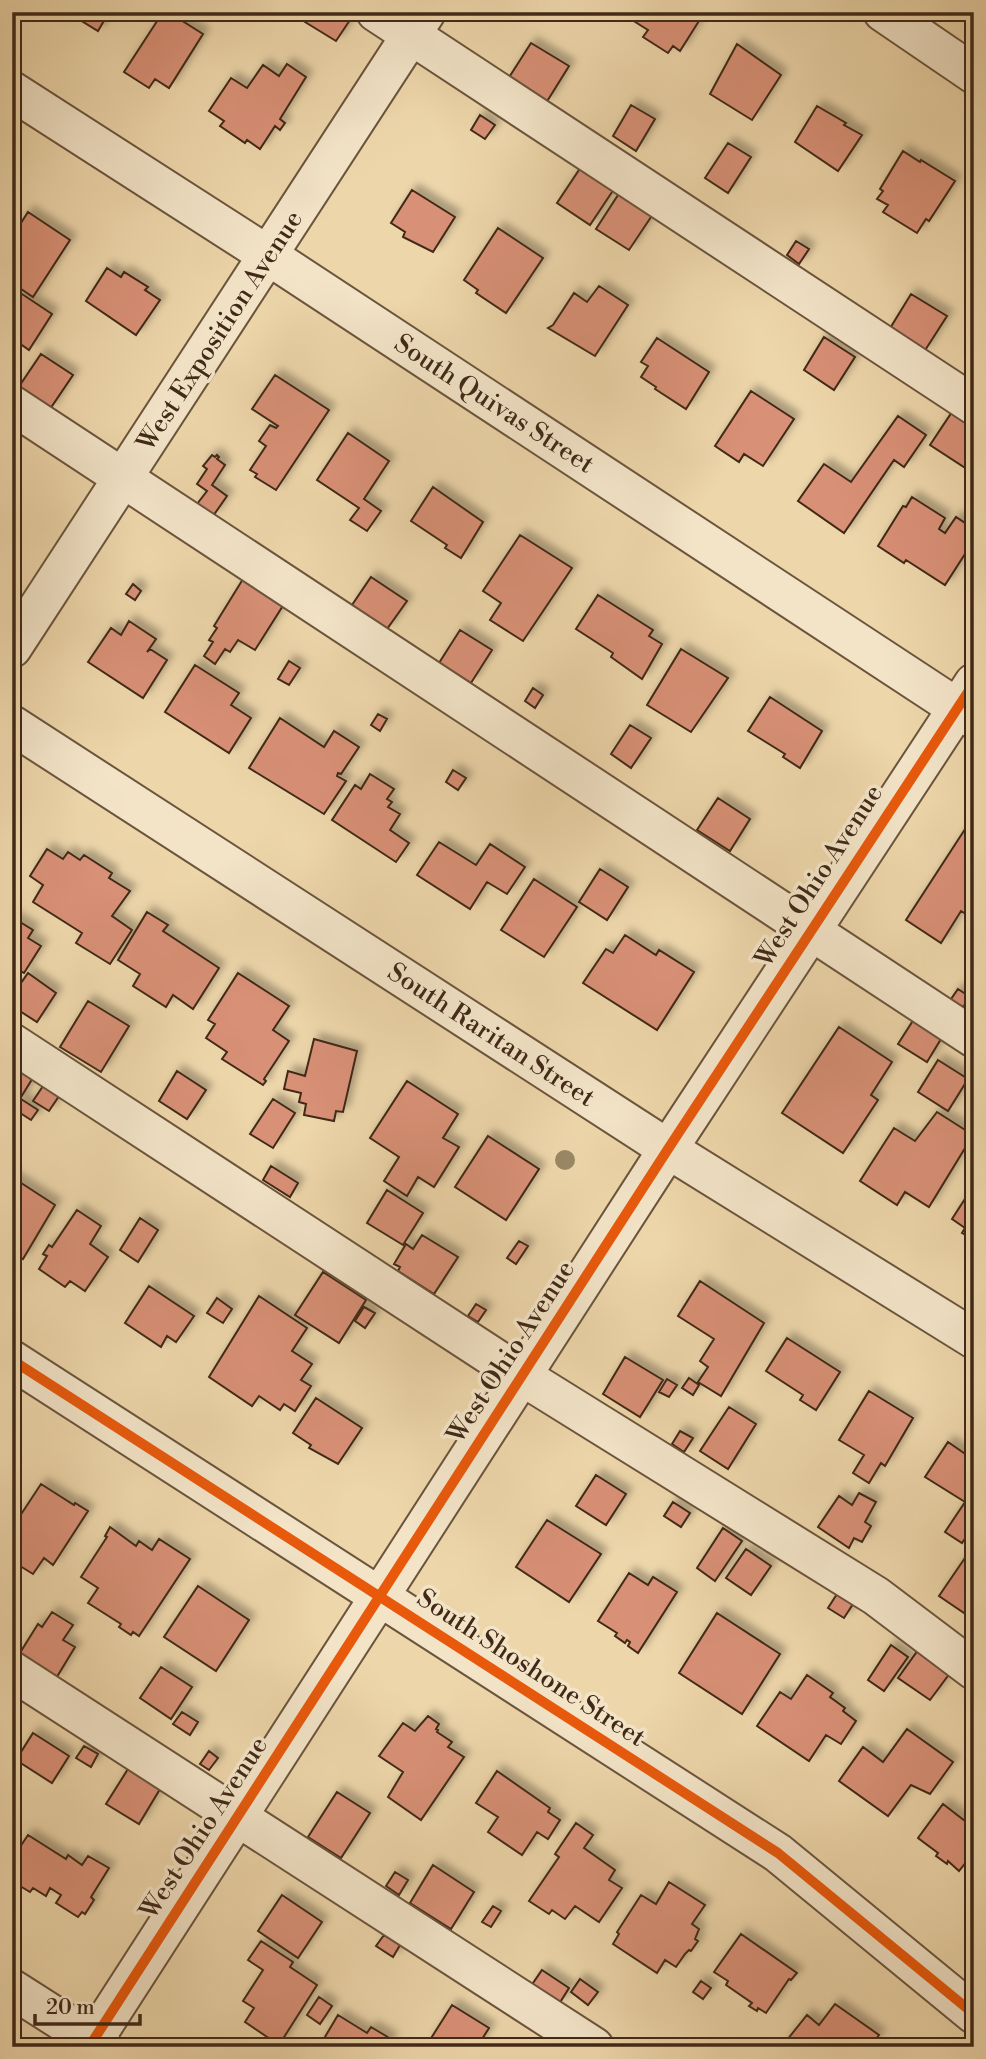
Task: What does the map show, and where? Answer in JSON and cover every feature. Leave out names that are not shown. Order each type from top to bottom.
[{"type":"street","points":[[376,12],[418,24],[974,405]]},
{"type":"street","points":[[883,12],[974,74]]},
{"type":"street","name":"West Exposition Avenue","points":[[12,648],[418,24]]},
{"type":"street","name":"South Quivas Street","points":[[12,91],[968,703]]},
{"type":"street","points":[[12,405],[974,1038]]},
{"type":"street","name":"West Ohio Avenue","points":[[95,2045],[239,1816],[811,929],[968,703]]},
{"type":"street","name":"South Raritan Street","points":[[12,725],[668,1149],[974,1339]]},
{"type":"street","points":[[12,1043],[522,1376],[876,1597],[974,1670]]},
{"type":"street","name":"South Shoshone Street","points":[[12,1360],[778,1853],[974,2014]]},
{"type":"street","points":[[12,1671],[594,2047]]},
{"type":"street","points":[[12,1989],[95,2045]]},
{"type":"building","points":[[67,12],[109,12],[98,31]]},
{"type":"building","points":[[163,12],[168,12],[203,34],[169,88],[155,79],[149,88],[124,72]]},
{"type":"building","points":[[311,12],[354,14],[336,41],[305,22]]},
{"type":"building","points":[[637,12],[704,13],[680,51],[673,46],[668,53],[643,37],[648,30],[632,20]]},
{"type":"building","points":[[531,43],[569,66],[546,103],[508,79]]},
{"type":"building","points":[[737,44],[781,75],[752,120],[710,94]]},
{"type":"building","points":[[287,64],[306,77],[280,119],[285,123],[280,130],[275,126],[260,149],[247,140],[245,143],[220,126],[224,121],[209,111],[231,78],[247,88],[263,65],[279,76]]},
{"type":"building","points":[[631,105],[655,119],[636,151],[613,136]]},
{"type":"building","points":[[817,106],[862,135],[838,171],[795,142]]},
{"type":"building","points":[[480,115],[495,125],[485,139],[471,130]]},
{"type":"building","points":[[728,143],[751,157],[728,193],[705,178]]},
{"type":"building","points":[[903,151],[955,181],[929,221],[926,219],[917,233],[883,212],[888,205],[877,199],[883,191],[880,189]]},
{"type":"building","points":[[581,167],[614,189],[590,225],[557,203]]},
{"type":"building","points":[[412,190],[455,217],[433,252],[403,237],[405,232],[391,223]]},
{"type":"building","points":[[620,192],[653,214],[629,250],[596,229]]},
{"type":"building","points":[[28,212],[70,240],[33,297],[21,289],[16,298],[12,295],[12,237]]},
{"type":"building","points":[[498,228],[543,258],[506,313],[476,293],[478,290],[464,280]]},
{"type":"building","points":[[796,241],[809,249],[799,264],[787,255]]},
{"type":"building","points":[[107,268],[121,277],[124,272],[148,287],[145,290],[160,300],[136,335],[86,301]]},
{"type":"building","points":[[599,286],[628,305],[595,356],[548,328],[553,325],[574,293],[587,302]]},
{"type":"building","points":[[22,294],[52,314],[29,350],[12,338],[12,308]]},
{"type":"building","points":[[911,294],[947,316],[924,352],[889,330]]},
{"type":"building","points":[[824,337],[855,357],[834,390],[804,370]]},
{"type":"building","points":[[657,338],[709,372],[686,409],[641,377],[648,366],[641,362]]},
{"type":"building","points":[[41,354],[73,375],[50,409],[18,388]]},
{"type":"building","points":[[275,375],[329,410],[276,490],[255,477],[257,474],[250,470],[266,446],[259,441],[270,425],[276,428],[278,426],[252,409]]},
{"type":"building","points":[[751,391],[794,419],[763,466],[744,454],[739,462],[715,446]]},
{"type":"building","points":[[954,409],[974,422],[974,465],[970,471],[930,445]]},
{"type":"building","points":[[898,416],[926,435],[904,467],[894,460],[844,533],[798,501],[824,464],[851,482]]},
{"type":"building","points":[[348,433],[389,461],[364,499],[381,511],[367,531],[350,520],[359,508],[317,480]]},
{"type":"building","points":[[212,455],[217,455],[217,459],[225,465],[212,485],[227,496],[213,516],[197,504],[207,491],[197,484],[207,469],[203,466]]},
{"type":"building","points":[[433,487],[483,522],[461,558],[445,548],[447,545],[411,521]]},
{"type":"building","points":[[912,497],[945,518],[939,529],[945,533],[956,517],[974,529],[974,540],[945,585],[878,546],[903,506],[906,507]]},
{"type":"building","points":[[520,535],[572,568],[523,641],[490,620],[501,603],[483,591]]},
{"type":"building","points":[[371,577],[407,601],[387,629],[352,605]]},
{"type":"building","points":[[243,579],[284,604],[255,650],[238,640],[230,652],[225,649],[215,664],[204,656],[213,642],[209,640],[217,628],[214,626]]},
{"type":"building","points":[[133,584],[141,591],[135,600],[126,594]]},
{"type":"building","points":[[598,595],[653,630],[649,636],[662,644],[642,679],[611,657],[613,653],[576,629]]},
{"type":"building","points":[[129,621],[156,639],[147,652],[150,649],[167,660],[143,698],[88,662],[111,628],[121,635]]},
{"type":"building","points":[[460,630],[492,650],[471,683],[439,663]]},
{"type":"building","points":[[681,649],[728,678],[691,732],[647,705]]},
{"type":"building","points":[[289,661],[300,668],[289,685],[278,679]]},
{"type":"building","points":[[195,665],[239,693],[231,705],[251,718],[229,753],[165,712]]},
{"type":"building","points":[[533,688],[543,695],[535,708],[525,701]]},
{"type":"building","points":[[770,697],[822,731],[800,768],[783,757],[785,754],[748,731]]},
{"type":"building","points":[[378,714],[387,719],[380,731],[371,725]]},
{"type":"building","points":[[280,718],[324,747],[334,731],[359,747],[341,774],[338,773],[337,776],[346,781],[324,814],[249,768]]},
{"type":"building","points":[[630,725],[651,738],[631,768],[611,754]]},
{"type":"building","points":[[453,770],[466,778],[458,790],[446,782]]},
{"type":"building","points":[[370,774],[394,789],[387,799],[392,802],[388,807],[400,814],[390,830],[409,843],[396,862],[332,820],[355,785],[361,789]]},
{"type":"building","points":[[718,798],[750,819],[730,851],[697,830]]},
{"type":"building","points":[[969,823],[974,826],[974,919],[961,911],[941,943],[906,920]]},
{"type":"building","points":[[439,842],[476,865],[490,844],[525,867],[507,894],[487,882],[470,909],[417,875]]},
{"type":"building","points":[[47,849],[63,859],[68,852],[80,860],[84,855],[112,873],[109,878],[130,891],[112,916],[132,930],[110,964],[76,943],[82,933],[33,902],[43,885],[30,876]]},
{"type":"building","points":[[600,869],[628,887],[607,920],[579,902]]},
{"type":"building","points":[[534,879],[577,907],[544,957],[501,930]]},
{"type":"building","points":[[147,912],[168,925],[163,931],[219,968],[193,1009],[173,995],[166,1007],[133,986],[140,974],[118,960]]},
{"type":"building","points":[[12,917],[33,930],[28,938],[41,946],[24,973],[12,967]]},
{"type":"building","points":[[625,935],[656,955],[659,950],[694,972],[657,1030],[583,983],[606,949],[613,953]]},
{"type":"building","points":[[28,973],[56,993],[37,1022],[12,1006],[12,996]]},
{"type":"building","points":[[238,973],[289,1006],[273,1030],[289,1041],[264,1079],[266,1081],[263,1085],[222,1059],[227,1052],[206,1038],[215,1024],[208,1020]]},
{"type":"building","points":[[958,989],[970,997],[961,1010],[949,1002]]},
{"type":"building","points":[[88,1001],[129,1026],[101,1072],[60,1047]]},
{"type":"building","points":[[916,1016],[944,1034],[927,1062],[898,1044]]},
{"type":"building","points":[[839,1027],[892,1062],[871,1095],[878,1100],[843,1153],[782,1113]]},
{"type":"building","points":[[314,1039],[357,1051],[343,1112],[336,1111],[334,1121],[304,1115],[306,1104],[299,1102],[301,1093],[284,1089],[288,1071],[305,1076]]},
{"type":"building","points":[[938,1060],[968,1079],[948,1111],[918,1092]]},
{"type":"building","points":[[12,1063],[34,1076],[18,1102],[12,1099]]},
{"type":"building","points":[[177,1071],[206,1090],[187,1119],[159,1101]]},
{"type":"building","points":[[407,1081],[458,1114],[443,1138],[459,1147],[434,1187],[418,1177],[407,1196],[384,1181],[399,1157],[370,1138]]},
{"type":"building","points":[[43,1086],[59,1096],[49,1111],[33,1101]]},
{"type":"building","points":[[21,1099],[38,1110],[31,1120],[14,1109]]},
{"type":"building","points":[[273,1099],[295,1113],[273,1148],[250,1134]]},
{"type":"building","points":[[937,1112],[973,1135],[929,1207],[905,1192],[897,1205],[860,1181],[894,1128],[915,1141]]},
{"type":"building","points":[[488,1136],[539,1169],[506,1220],[455,1187]]},
{"type":"building","points":[[271,1166],[298,1183],[290,1197],[263,1180]]},
{"type":"building","points":[[12,1177],[55,1205],[23,1259],[12,1252]]},
{"type":"building","points":[[974,1185],[974,1240],[962,1233],[965,1228],[952,1219]]},
{"type":"building","points":[[387,1190],[423,1213],[403,1245],[367,1223]]},
{"type":"building","points":[[77,1210],[101,1226],[90,1244],[108,1257],[85,1291],[70,1281],[65,1287],[39,1269],[47,1256],[43,1254],[49,1245],[52,1247]]},
{"type":"building","points":[[140,1218],[158,1230],[138,1262],[120,1250]]},
{"type":"building","points":[[422,1235],[458,1257],[434,1294],[398,1271],[400,1267],[394,1264],[406,1244],[413,1249]]},
{"type":"building","points":[[519,1241],[528,1246],[516,1264],[507,1258]]},
{"type":"building","points":[[323,1272],[366,1300],[339,1343],[295,1315]]},
{"type":"building","points":[[700,1281],[764,1323],[721,1396],[698,1382],[708,1367],[700,1361],[714,1339],[678,1316]]},
{"type":"building","points":[[149,1286],[194,1316],[176,1342],[167,1336],[161,1347],[125,1323]]},
{"type":"building","points":[[259,1296],[307,1328],[292,1351],[312,1364],[301,1380],[311,1386],[295,1411],[284,1404],[280,1410],[259,1396],[252,1406],[209,1377]]},
{"type":"building","points":[[217,1298],[232,1309],[223,1323],[207,1313]]},
{"type":"building","points":[[476,1304],[486,1310],[478,1322],[468,1316]]},
{"type":"building","points":[[364,1307],[375,1313],[365,1328],[355,1321]]},
{"type":"building","points":[[787,1338],[840,1372],[816,1410],[800,1400],[803,1395],[766,1371]]},
{"type":"building","points":[[625,1357],[663,1380],[640,1417],[603,1394]]},
{"type":"building","points":[[689,1378],[699,1385],[693,1395],[682,1388]]},
{"type":"building","points":[[667,1379],[677,1385],[669,1397],[659,1392]]},
{"type":"building","points":[[869,1391],[913,1418],[885,1466],[881,1463],[869,1483],[853,1473],[864,1455],[839,1440]]},
{"type":"building","points":[[316,1398],[362,1428],[338,1464],[309,1448],[311,1445],[293,1433]]},
{"type":"building","points":[[729,1407],[756,1424],[728,1469],[700,1451]]},
{"type":"building","points":[[680,1431],[693,1438],[684,1452],[672,1444]]},
{"type":"building","points":[[948,1442],[974,1460],[974,1525],[962,1543],[945,1532],[965,1502],[925,1477]]},
{"type":"building","points":[[596,1475],[626,1494],[606,1525],[576,1506]]},
{"type":"building","points":[[41,1484],[88,1511],[53,1565],[44,1558],[33,1574],[12,1561],[12,1528]]},
{"type":"building","points":[[859,1493],[876,1502],[865,1522],[871,1526],[862,1542],[854,1538],[849,1548],[818,1527],[839,1496],[852,1505]]},
{"type":"building","points":[[673,1502],[690,1513],[681,1527],[664,1516]]},
{"type":"building","points":[[547,1520],[601,1554],[569,1602],[516,1567]]},
{"type":"building","points":[[110,1527],[136,1546],[139,1541],[152,1550],[159,1539],[190,1559],[139,1636],[133,1632],[131,1635],[119,1627],[121,1624],[88,1603],[98,1588],[81,1577],[107,1537],[105,1536]]},
{"type":"building","points":[[723,1528],[742,1541],[715,1581],[697,1568]]},
{"type":"building","points":[[746,1549],[771,1566],[751,1595],[726,1578]]},
{"type":"building","points":[[969,1552],[974,1555],[974,1611],[970,1617],[939,1596]]},
{"type":"building","points":[[629,1573],[648,1585],[653,1577],[677,1592],[638,1653],[628,1646],[630,1642],[627,1640],[625,1643],[615,1636],[617,1633],[598,1621]]},
{"type":"building","points":[[198,1586],[249,1620],[216,1671],[164,1637]]},
{"type":"building","points":[[837,1594],[853,1604],[844,1618],[828,1608]]},
{"type":"building","points":[[52,1612],[73,1625],[63,1640],[75,1647],[55,1680],[18,1656],[38,1624],[42,1627]]},
{"type":"building","points":[[717,1613],[780,1654],[742,1714],[679,1673]]},
{"type":"building","points":[[891,1645],[908,1657],[884,1691],[868,1680]]},
{"type":"building","points":[[921,1646],[953,1669],[930,1700],[898,1678]]},
{"type":"building","points":[[161,1667],[192,1687],[171,1719],[140,1698]]},
{"type":"building","points":[[807,1675],[833,1693],[830,1697],[856,1721],[841,1744],[826,1735],[809,1761],[757,1726],[780,1692],[791,1699]]},
{"type":"building","points":[[182,1712],[198,1722],[190,1735],[173,1724]]},
{"type":"building","points":[[428,1716],[439,1724],[437,1732],[452,1742],[448,1747],[464,1757],[421,1820],[388,1797],[403,1772],[379,1756],[403,1723],[415,1731]]},
{"type":"building","points":[[907,1729],[953,1762],[930,1794],[911,1785],[888,1816],[839,1781],[863,1747],[883,1762]]},
{"type":"building","points":[[33,1733],[69,1756],[52,1783],[16,1760]]},
{"type":"building","points":[[84,1746],[98,1754],[91,1767],[76,1758]]},
{"type":"building","points":[[209,1751],[218,1758],[209,1770],[200,1764]]},
{"type":"building","points":[[128,1769],[160,1789],[139,1824],[106,1804]]},
{"type":"building","points":[[497,1771],[550,1808],[548,1812],[560,1820],[548,1839],[537,1832],[522,1855],[488,1832],[498,1817],[476,1803]]},
{"type":"building","points":[[337,1792],[370,1813],[341,1858],[308,1837]]},
{"type":"building","points":[[943,1804],[974,1828],[974,1852],[959,1871],[948,1861],[947,1864],[936,1856],[938,1853],[918,1838]]},
{"type":"building","points":[[576,1823],[593,1835],[584,1848],[615,1870],[609,1880],[622,1888],[599,1922],[575,1906],[565,1919],[552,1910],[549,1914],[529,1901],[559,1857],[555,1854]]},
{"type":"building","points":[[28,1835],[66,1859],[68,1855],[82,1865],[88,1856],[109,1868],[91,1897],[94,1900],[85,1914],[82,1912],[78,1917],[56,1903],[61,1895],[50,1888],[46,1896],[33,1888],[30,1892],[15,1883],[19,1877],[12,1873],[12,1859]]},
{"type":"building","points":[[433,1865],[474,1892],[451,1929],[410,1903]]},
{"type":"building","points":[[395,1872],[408,1880],[399,1895],[386,1886]]},
{"type":"building","points":[[669,1882],[705,1905],[692,1924],[699,1929],[695,1939],[698,1941],[691,1951],[685,1954],[676,1967],[665,1960],[657,1973],[613,1944],[619,1934],[617,1932],[641,1895],[656,1904]]},
{"type":"building","points":[[282,1895],[322,1922],[298,1958],[258,1931]]},
{"type":"building","points":[[493,1906],[501,1911],[491,1927],[482,1922]]},
{"type":"building","points":[[741,1934],[797,1973],[789,1979],[766,2013],[749,2006],[752,2003],[726,1985],[728,1981],[714,1972]]},
{"type":"building","points":[[384,1935],[400,1945],[393,1957],[376,1946]]},
{"type":"building","points":[[261,1941],[293,1962],[290,1967],[317,1985],[279,2045],[245,2022],[254,2008],[243,2001],[263,1970],[248,1960]]},
{"type":"building","points":[[542,1970],[569,1988],[559,2004],[531,1986]]},
{"type":"building","points":[[580,1979],[598,1992],[588,2005],[571,1992]]},
{"type":"building","points":[[701,1981],[711,1988],[703,1999],[693,1992]]},
{"type":"building","points":[[319,1997],[332,2006],[320,2024],[307,2015]]},
{"type":"building","points":[[835,2004],[879,2035],[870,2047],[783,2045],[807,2015],[819,2025]]},
{"type":"building","points":[[452,2005],[489,2028],[477,2047],[433,2047],[428,2043]]},
{"type":"building","points":[[338,2015],[367,2033],[371,2027],[391,2039],[386,2047],[319,2047]]},
{"type":"cycle path","points":[[89,2047],[668,1149],[974,683]]},
{"type":"cycle path","points":[[12,1360],[778,1853],[974,2014]]}]
